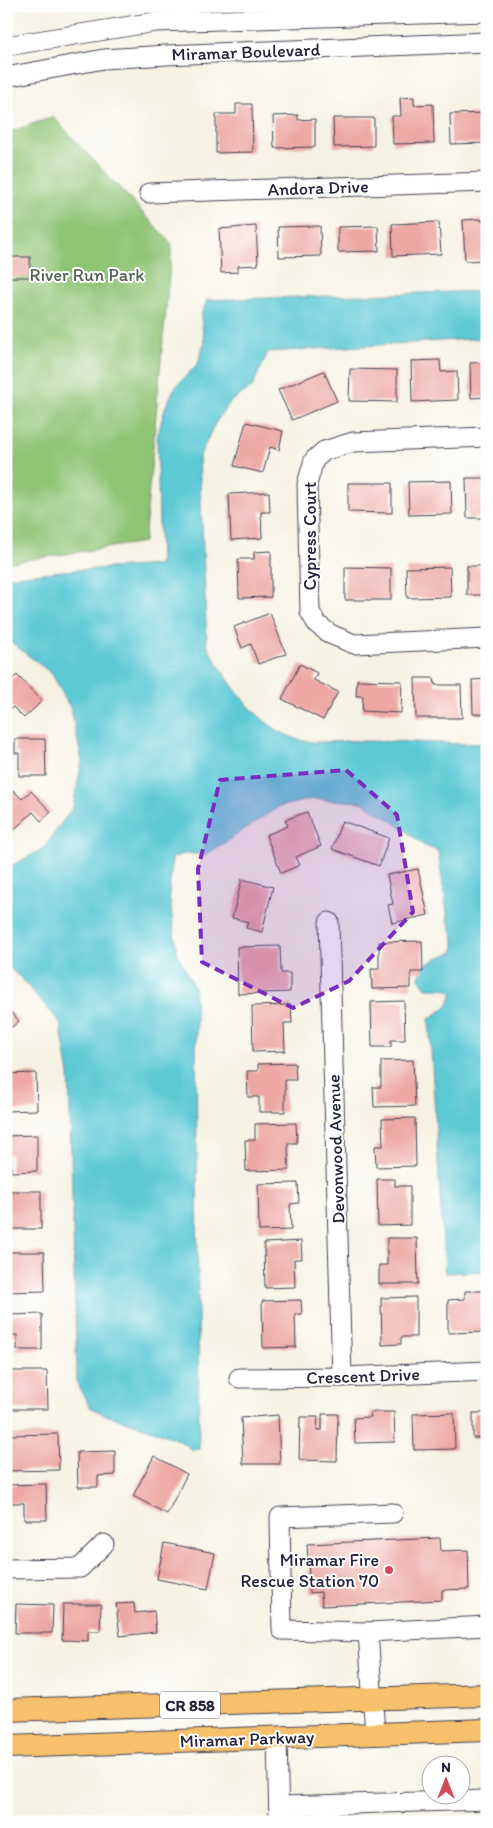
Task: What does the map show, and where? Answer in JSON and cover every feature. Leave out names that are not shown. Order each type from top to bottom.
[{"type":"main road","name":"Miramar Parkway","points":[[6,1710],[487,1695]]},
{"type":"main road","name":"Miramar Parkway","points":[[6,1747],[487,1730]]},
{"type":"street","name":"Miramar Boulevard","points":[[6,46],[155,22],[394,10],[487,12]]},
{"type":"street","points":[[394,10],[396,45]]},
{"type":"street","name":"Miramar Boulevard","points":[[6,77],[104,59],[487,42]]},
{"type":"street","name":"Andora Drive","points":[[149,193],[487,182]]},
{"type":"street","name":"Cypress Court","points":[[487,437],[353,442],[324,451],[314,460],[307,484],[310,612],[318,624],[330,634],[354,644],[487,638]]},
{"type":"street","name":"Devonwood Avenue","points":[[330,922],[342,1377]]},
{"type":"street","name":"Crescent Drive","points":[[239,1378],[342,1377],[487,1371]]},
{"type":"street","points":[[393,1513],[280,1517],[282,1630],[368,1632],[487,1626]]},
{"type":"street","points":[[6,1569],[80,1568],[104,1544]]},
{"type":"street","points":[[368,1632],[376,1733]]},
{"type":"street","points":[[277,1738],[279,1814],[487,1800]]},
{"type":"highlighted area","points":[[346,770],[397,815],[413,912],[349,981],[293,1008],[202,962],[198,869],[220,780]]},
{"type":"green space","name":"River Run Park","points":[[53,117],[172,244],[144,542],[6,563],[6,133]]},
{"type":"water","points":[[487,291],[487,338],[268,352],[252,387],[230,402],[214,425],[199,457],[207,645],[226,676],[249,707],[278,731],[312,742],[487,744],[487,1271],[445,1273],[429,1019],[446,1007],[453,993],[443,988],[426,988],[419,978],[423,967],[437,958],[454,952],[454,939],[448,920],[438,851],[423,845],[404,829],[362,802],[312,799],[278,807],[206,855],[187,853],[172,858],[169,894],[177,953],[194,987],[196,1019],[199,1449],[193,1450],[180,1441],[106,1415],[90,1407],[77,1384],[69,1075],[60,1022],[20,977],[6,965],[6,869],[44,848],[73,807],[82,761],[71,709],[52,674],[6,638],[6,577],[62,571],[160,565],[157,438],[165,408],[174,389],[198,363],[204,343],[201,316],[207,300]]},
{"type":"building","points":[[414,97],[414,105],[433,104],[434,143],[393,144],[392,116],[401,116],[400,98]]},
{"type":"building","points":[[236,104],[252,104],[253,152],[216,153],[216,114],[236,114]]},
{"type":"building","points":[[487,113],[487,143],[451,144],[450,114]]},
{"type":"building","points":[[298,115],[298,120],[315,119],[315,147],[274,148],[273,116]]},
{"type":"building","points":[[333,118],[374,118],[374,146],[334,147]]},
{"type":"building","points":[[481,219],[481,221],[487,220],[487,260],[465,261],[463,220]]},
{"type":"building","points":[[439,222],[441,254],[393,256],[392,224]]},
{"type":"building","points":[[256,226],[258,265],[238,266],[238,272],[221,273],[219,229]]},
{"type":"building","points":[[320,226],[321,256],[279,257],[278,227]]},
{"type":"building","points":[[378,226],[379,251],[338,252],[338,227]]},
{"type":"building","points":[[6,257],[30,257],[30,277],[6,277]]},
{"type":"building","points":[[440,360],[441,372],[457,371],[458,400],[412,402],[411,361]]},
{"type":"building","points":[[487,362],[487,397],[471,398],[470,363]]},
{"type":"building","points":[[350,369],[397,370],[397,402],[349,401]]},
{"type":"building","points":[[324,371],[337,401],[292,420],[278,390]]},
{"type":"building","points":[[246,422],[283,431],[279,450],[270,447],[263,473],[234,466]]},
{"type":"building","points":[[466,478],[485,478],[485,486],[487,486],[487,518],[467,518]]},
{"type":"building","points":[[451,481],[452,514],[409,515],[408,482]]},
{"type":"building","points":[[348,483],[392,483],[392,513],[348,512]]},
{"type":"building","points":[[269,492],[270,512],[261,512],[262,538],[231,540],[229,494]]},
{"type":"building","points":[[271,551],[271,597],[239,598],[238,559],[254,559],[254,552]]},
{"type":"building","points":[[467,566],[487,566],[487,595],[467,595]]},
{"type":"building","points":[[345,567],[391,568],[391,600],[345,600]]},
{"type":"building","points":[[450,567],[451,597],[407,598],[406,568]]},
{"type":"building","points":[[270,613],[286,654],[258,664],[251,644],[242,648],[234,627]]},
{"type":"building","points":[[300,664],[317,673],[314,680],[338,692],[323,720],[282,699]]},
{"type":"building","points":[[17,675],[42,701],[24,718],[13,707],[6,713],[6,685]]},
{"type":"building","points":[[415,678],[434,678],[435,685],[461,685],[462,718],[416,718]]},
{"type":"building","points":[[487,679],[487,714],[473,714],[472,680]]},
{"type":"building","points":[[357,680],[402,681],[401,713],[362,711],[363,696],[356,696]]},
{"type":"building","points":[[15,739],[45,739],[46,776],[19,776],[19,753],[15,753]]},
{"type":"building","points":[[9,786],[22,799],[31,791],[51,812],[41,821],[33,812],[6,837],[6,789]]},
{"type":"building","points":[[307,812],[321,846],[296,857],[300,865],[281,873],[266,835],[288,826],[285,820]]},
{"type":"building","points":[[342,821],[389,838],[379,866],[332,849]]},
{"type":"building","points":[[418,869],[428,915],[392,923],[388,905],[393,904],[387,875]]},
{"type":"building","points":[[242,879],[273,887],[262,932],[246,928],[248,922],[232,918]]},
{"type":"building","points":[[422,941],[423,972],[411,972],[411,988],[372,989],[371,969],[379,969],[379,942]]},
{"type":"building","points":[[280,946],[281,973],[290,973],[290,992],[238,994],[237,947]]},
{"type":"building","points":[[404,1001],[405,1040],[391,1040],[391,1047],[372,1047],[371,1002]]},
{"type":"building","points":[[291,1005],[292,1023],[284,1023],[285,1051],[253,1052],[252,1006]]},
{"type":"building","points":[[6,1007],[19,1021],[6,1032]]},
{"type":"building","points":[[413,1060],[415,1106],[374,1107],[373,1087],[381,1087],[381,1061]]},
{"type":"building","points":[[295,1063],[296,1080],[285,1080],[285,1112],[259,1112],[259,1097],[248,1097],[247,1071],[258,1071],[258,1064]]},
{"type":"building","points":[[36,1073],[37,1110],[6,1111],[6,1074]]},
{"type":"building","points":[[415,1118],[416,1166],[376,1167],[375,1146],[383,1146],[382,1119]]},
{"type":"building","points":[[296,1123],[297,1143],[288,1143],[289,1170],[246,1171],[245,1140],[255,1140],[255,1124]]},
{"type":"building","points":[[37,1135],[37,1171],[11,1172],[11,1154],[6,1154],[6,1136]]},
{"type":"building","points":[[377,1179],[395,1179],[395,1186],[410,1186],[410,1225],[378,1226]]},
{"type":"building","points":[[298,1183],[299,1203],[290,1204],[291,1230],[259,1231],[258,1184]]},
{"type":"building","points":[[6,1191],[41,1191],[41,1229],[6,1229]]},
{"type":"building","points":[[387,1238],[417,1238],[418,1284],[379,1284],[379,1265],[387,1265]]},
{"type":"building","points":[[301,1241],[302,1259],[294,1259],[295,1287],[265,1288],[264,1243]]},
{"type":"building","points":[[6,1252],[44,1252],[45,1291],[6,1292]]},
{"type":"building","points":[[465,1291],[487,1291],[487,1332],[448,1333],[448,1300],[465,1299]]},
{"type":"building","points":[[416,1297],[416,1337],[401,1337],[401,1344],[382,1345],[381,1298]]},
{"type":"building","points":[[301,1300],[302,1314],[295,1314],[296,1347],[263,1348],[262,1301]]},
{"type":"building","points":[[42,1314],[42,1350],[17,1350],[17,1335],[6,1335],[6,1315]]},
{"type":"building","points":[[6,1371],[47,1371],[48,1409],[6,1409]]},
{"type":"building","points":[[370,1412],[394,1412],[395,1442],[355,1443],[354,1418],[371,1417]]},
{"type":"building","points":[[454,1413],[455,1449],[414,1450],[413,1414]]},
{"type":"building","points":[[473,1413],[487,1413],[487,1438],[473,1438]]},
{"type":"building","points":[[322,1414],[338,1414],[337,1461],[299,1460],[300,1417],[318,1417],[317,1430],[322,1430]]},
{"type":"building","points":[[278,1415],[280,1464],[243,1464],[241,1418]]},
{"type":"building","points":[[58,1434],[59,1470],[6,1471],[6,1435]]},
{"type":"building","points":[[115,1451],[115,1475],[98,1476],[98,1487],[78,1487],[77,1452]]},
{"type":"building","points":[[154,1456],[187,1474],[167,1514],[133,1496]]},
{"type":"building","points":[[46,1484],[47,1520],[24,1520],[24,1503],[7,1503],[7,1485]]},
{"type":"building","name":"Miramar Fire Rescue Station 70","points":[[440,1538],[441,1551],[468,1550],[469,1589],[442,1590],[442,1600],[322,1606],[321,1592],[310,1593],[307,1544]]},
{"type":"building","points":[[164,1543],[215,1553],[208,1589],[157,1579]]},
{"type":"building","points":[[134,1603],[135,1613],[154,1611],[156,1632],[120,1636],[116,1604]]},
{"type":"building","points":[[16,1604],[53,1605],[52,1633],[15,1633]]},
{"type":"building","points":[[63,1604],[101,1604],[100,1631],[88,1631],[88,1641],[62,1640]]},
{"type":"place","name":"Miramar Fire Rescue Station 70","points":[[389,1570]]}]
